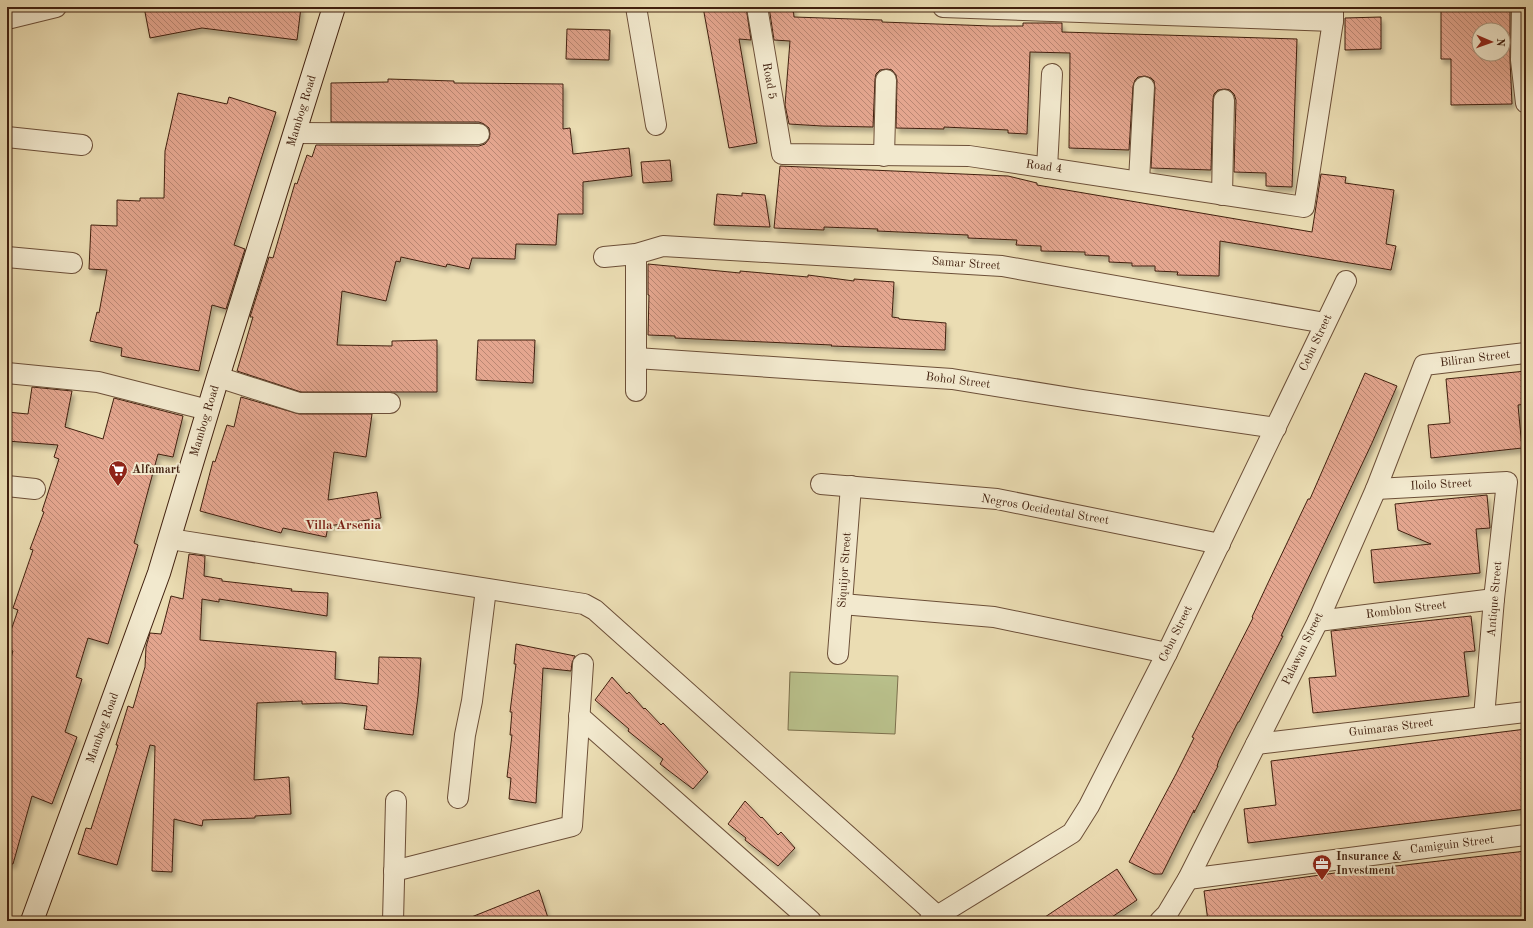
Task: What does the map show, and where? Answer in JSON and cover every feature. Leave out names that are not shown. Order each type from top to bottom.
[{"type":"main road","name":"Mambog Road","points":[[32,921],[159,573],[218,377],[334,7]]},
{"type":"street","points":[[7,19],[56,7]]},
{"type":"street","points":[[636,7],[656,125]]},
{"type":"street","name":"Road 5","points":[[757,7],[782,154]]},
{"type":"street","points":[[943,7],[1333,14]]},
{"type":"street","points":[[1522,7],[1521,60],[1526,103]]},
{"type":"street","name":"Road 4","points":[[782,154],[969,156],[1304,207],[1333,14]]},
{"type":"street","points":[[1047,168],[1052,74]]},
{"type":"street","points":[[884,156],[886,80]]},
{"type":"street","points":[[1139,181],[1144,87]]},
{"type":"street","points":[[1222,195],[1224,100]]},
{"type":"street","points":[[295,133],[479,134]]},
{"type":"street","points":[[7,137],[82,145]]},
{"type":"street","name":"Samar Street","points":[[604,257],[636,254],[663,246],[1002,266],[1325,323]]},
{"type":"street","points":[[636,254],[636,391]]},
{"type":"street","points":[[7,257],[72,263]]},
{"type":"street","name":"Cebu Street","points":[[936,919],[1072,833],[1089,806],[1167,653],[1346,281]]},
{"type":"street","name":"Biliran Street","points":[[1424,365],[1526,353]]},
{"type":"street","name":"Bohol Street","points":[[636,358],[952,379],[1276,428]]},
{"type":"street","name":"Palawan Street","points":[[1160,921],[1167,914],[1188,879],[1318,621],[1376,489],[1424,365]]},
{"type":"street","points":[[7,373],[98,382],[208,410]]},
{"type":"street","points":[[218,377],[299,403],[390,403]]},
{"type":"street","name":"Iloilo Street","points":[[1376,489],[1507,482]]},
{"type":"street","name":"Antique Street","points":[[1484,717],[1494,599],[1507,482]]},
{"type":"street","name":"Negros Occidental Street","points":[[821,484],[997,499],[1220,544]]},
{"type":"street","points":[[7,486],[34,489]]},
{"type":"street","name":"Siquijor Street","points":[[838,654],[851,486]]},
{"type":"street","points":[[170,539],[584,604],[595,610],[936,919]]},
{"type":"street","points":[[458,798],[465,735],[472,701],[486,589]]},
{"type":"street","name":"Romblon Street","points":[[1318,621],[1494,599]]},
{"type":"street","points":[[842,604],[994,617],[1167,653]]},
{"type":"street","points":[[394,871],[572,826],[582,664]]},
{"type":"street","name":"Guimaras Street","points":[[1256,744],[1526,712]]},
{"type":"street","points":[[579,716],[811,921]]},
{"type":"street","points":[[393,921],[396,801]]},
{"type":"street","name":"Camiguin Street","points":[[1188,879],[1526,836]]},
{"type":"green space","points":[[790,672],[898,676],[895,734],[788,730]]},
{"type":"building","points":[[144,7],[301,7],[297,40],[202,28],[150,38]]},
{"type":"building","points":[[703,7],[746,7],[751,40],[739,39],[757,143],[729,148]]},
{"type":"building","points":[[769,7],[793,7],[794,17],[991,26],[1023,26],[1023,23],[1062,23],[1062,32],[1297,39],[1292,187],[1266,186],[1266,173],[1234,172],[1236,100],[1234,94],[1230,90],[1225,89],[1218,90],[1214,94],[1213,99],[1211,170],[1151,168],[1155,88],[1154,81],[1145,76],[1138,77],[1133,86],[1129,150],[1069,148],[1070,53],[1030,52],[1027,134],[1008,133],[1008,130],[944,127],[944,129],[896,128],[897,80],[896,75],[892,70],[887,69],[880,70],[876,74],[873,127],[789,124],[785,105],[790,41],[774,40]]},
{"type":"building","points":[[1441,7],[1510,7],[1510,22],[1471,22],[1471,62],[1510,62],[1512,104],[1451,105],[1451,59],[1441,59]]},
{"type":"building","points":[[1381,17],[1381,49],[1345,50],[1345,18]]},
{"type":"building","points":[[567,29],[610,30],[609,60],[566,59]]},
{"type":"building","points":[[388,79],[454,81],[454,83],[563,84],[563,129],[570,128],[573,154],[629,148],[632,176],[583,182],[583,214],[558,214],[556,245],[516,244],[515,259],[472,258],[469,269],[447,264],[446,267],[401,257],[400,262],[396,261],[386,301],[342,291],[337,345],[392,346],[392,341],[437,340],[437,392],[301,392],[237,371],[253,317],[250,317],[269,257],[273,258],[295,183],[297,184],[307,155],[312,157],[316,145],[479,146],[485,144],[489,139],[489,128],[479,122],[331,122],[331,83],[388,82]]},
{"type":"building","points":[[178,93],[227,104],[229,97],[276,112],[234,245],[245,249],[226,309],[212,305],[199,371],[121,356],[122,348],[90,341],[97,312],[99,313],[107,270],[89,269],[91,225],[117,226],[117,200],[140,201],[140,198],[164,198],[165,151]]},
{"type":"building","points":[[670,160],[672,181],[643,183],[641,162]]},
{"type":"building","points":[[780,166],[1008,176],[1037,183],[1037,185],[1312,232],[1321,174],[1346,177],[1345,183],[1394,190],[1386,244],[1396,246],[1391,270],[1220,241],[1219,276],[1177,275],[1178,272],[1155,271],[1155,266],[1132,266],[1132,263],[1109,262],[1109,256],[1085,255],[1085,252],[1041,251],[1041,246],[1016,245],[1017,240],[968,238],[968,235],[877,231],[878,229],[824,227],[824,230],[774,228]]},
{"type":"building","points":[[742,193],[765,195],[770,227],[714,225],[717,194],[742,196]]},
{"type":"building","points":[[648,264],[740,273],[740,271],[808,277],[808,275],[854,281],[854,279],[894,282],[892,317],[899,319],[946,323],[945,350],[831,346],[832,345],[675,338],[675,336],[648,335]]},
{"type":"building","points":[[478,340],[535,340],[533,383],[476,380]]},
{"type":"building","points":[[1526,371],[1526,404],[1518,405],[1522,448],[1431,458],[1428,425],[1450,423],[1446,379]]},
{"type":"building","points":[[1365,373],[1397,386],[1372,443],[1281,636],[1283,636],[1162,874],[1154,874],[1129,862],[1176,774],[1194,738],[1192,737],[1253,618],[1252,617],[1308,499],[1310,499]]},
{"type":"building","points":[[32,387],[72,391],[65,427],[103,439],[114,398],[183,416],[173,457],[158,454],[134,543],[138,545],[108,644],[88,638],[76,677],[82,679],[65,732],[77,737],[52,804],[32,796],[13,864],[7,863],[7,671],[13,651],[7,649],[7,642],[18,610],[13,608],[33,550],[30,549],[44,512],[42,511],[59,459],[54,457],[58,445],[7,441],[7,412],[28,414]]},
{"type":"building","points":[[241,397],[299,414],[372,414],[366,457],[334,452],[328,500],[377,492],[381,518],[328,526],[326,537],[283,528],[281,533],[200,511],[213,461],[215,462],[227,425],[234,427]]},
{"type":"building","points":[[1487,495],[1490,528],[1476,529],[1480,573],[1374,583],[1371,550],[1431,544],[1398,530],[1395,504]]},
{"type":"building","points":[[189,554],[205,556],[204,576],[222,579],[222,581],[292,589],[291,591],[328,593],[327,616],[219,599],[219,602],[202,599],[200,640],[336,652],[335,679],[378,684],[379,657],[421,658],[413,735],[364,729],[367,706],[341,703],[302,704],[302,701],[257,703],[254,780],[289,777],[291,814],[255,816],[255,818],[203,820],[202,826],[174,819],[172,872],[152,871],[155,746],[150,745],[117,865],[78,854],[86,828],[91,829],[118,745],[116,745],[128,706],[133,708],[145,667],[146,647],[150,633],[161,634],[171,596],[183,599]]},
{"type":"building","points":[[1471,616],[1475,651],[1464,652],[1469,696],[1313,713],[1309,678],[1336,676],[1331,631]]},
{"type":"building","points":[[516,644],[575,656],[571,671],[543,668],[536,803],[509,799],[511,778],[507,777],[512,735],[510,735],[512,712],[510,712],[516,664],[514,664]]},
{"type":"building","points":[[612,677],[627,694],[629,692],[661,725],[663,723],[708,772],[693,789],[660,764],[663,759],[628,731],[629,729],[595,700]]},
{"type":"building","points":[[1526,729],[1526,809],[1248,843],[1244,809],[1276,805],[1271,761]]},
{"type":"building","points":[[745,801],[778,835],[781,832],[795,848],[778,866],[745,840],[746,838],[728,824]]},
{"type":"building","points":[[1526,851],[1526,921],[1208,921],[1204,891],[1335,873]]},
{"type":"building","points":[[1117,869],[1137,900],[1106,921],[1039,921]]},
{"type":"building","points":[[539,890],[549,921],[464,921],[464,920]]},
{"type":"place","name":"Alfamart","points":[[118,487]]},
{"type":"place","name":"Insurance & Investment","points":[[1322,881]]},
{"type":"district","name":"Villa Arsenia","points":[[343,525]]}]
